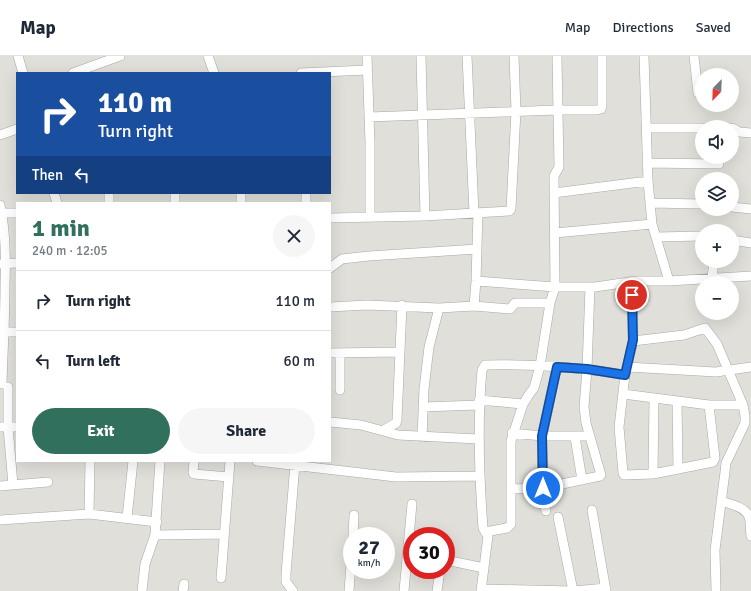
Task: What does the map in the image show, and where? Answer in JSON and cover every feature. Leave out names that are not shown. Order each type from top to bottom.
[{"type":"street","points":[[18,56],[23,72]]},
{"type":"street","points":[[76,72],[120,56]]},
{"type":"street","points":[[208,56],[214,72]]},
{"type":"street","points":[[367,56],[370,218]]},
{"type":"street","points":[[421,56],[425,216]]},
{"type":"street","points":[[467,56],[476,213],[477,249],[474,306]]},
{"type":"street","points":[[331,218],[425,216],[511,210],[516,111],[514,56]]},
{"type":"street","points":[[487,534],[507,528],[511,524],[512,434],[523,404],[534,388],[540,366],[550,303],[555,287],[554,176],[560,167],[557,56]]},
{"type":"street","points":[[369,117],[601,109],[602,56]]},
{"type":"street","points":[[644,56],[647,163],[652,224],[670,281]]},
{"type":"street","points":[[694,56],[695,68]]},
{"type":"street","points":[[326,72],[367,70]]},
{"type":"street","points":[[646,128],[695,128]]},
{"type":"street","points":[[0,135],[16,129]]},
{"type":"street","points":[[739,132],[751,133]]},
{"type":"street","points":[[647,163],[695,164]]},
{"type":"street","points":[[554,193],[648,181]]},
{"type":"street","points":[[650,202],[695,204]]},
{"type":"street","points":[[739,208],[751,209]]},
{"type":"street","points":[[1,210],[16,213]]},
{"type":"street","points":[[1,210],[4,218],[2,332],[13,485]]},
{"type":"street","points":[[555,233],[652,224]]},
{"type":"street","points":[[656,237],[695,236]]},
{"type":"street","points":[[739,241],[751,243]]},
{"type":"street","points":[[331,267],[342,259],[477,249]]},
{"type":"street","points":[[3,264],[16,263]]},
{"type":"street","points":[[739,277],[751,276]]},
{"type":"street","points":[[476,281],[555,287],[590,287],[632,281],[695,279]]},
{"type":"street","points":[[632,281],[633,340],[626,371],[619,426],[623,473],[627,476],[652,474],[713,462],[709,405]]},
{"type":"street","points":[[511,489],[543,488],[601,475],[590,436],[584,407],[590,287]]},
{"type":"street","points":[[331,307],[402,305],[439,308],[474,306],[510,309],[515,303],[550,303]]},
{"type":"street","points":[[384,430],[396,424],[398,420],[402,305]]},
{"type":"street","points":[[422,437],[424,389],[429,347],[439,308]]},
{"type":"street","points":[[633,340],[691,334],[705,328],[717,344],[743,405],[748,422],[726,468],[721,501],[715,550],[716,591]]},
{"type":"street","points":[[2,332],[16,332]]},
{"type":"street","points":[[331,353],[400,352]]},
{"type":"street","points":[[340,353],[340,390]]},
{"type":"street","points":[[592,510],[606,589],[573,591],[481,590],[487,546],[487,534],[483,528],[478,439],[482,370],[485,365],[540,366],[626,371],[716,372],[751,367]]},
{"type":"street","points":[[546,511],[543,496],[542,436],[557,367]]},
{"type":"street","points":[[623,394],[709,405],[743,405]]},
{"type":"street","points":[[652,474],[654,398]]},
{"type":"street","points":[[678,401],[678,469]]},
{"type":"street","points":[[423,407],[479,403],[523,404]]},
{"type":"street","points":[[331,422],[362,425],[398,435],[478,439]]},
{"type":"street","points":[[512,434],[575,437],[590,436]]},
{"type":"street","points":[[575,437],[582,480]]},
{"type":"street","points":[[89,514],[90,462]]},
{"type":"street","points":[[127,518],[133,462]]},
{"type":"street","points":[[142,591],[145,564],[155,535],[157,522],[160,462]]},
{"type":"street","points":[[194,462],[194,474],[229,477]]},
{"type":"street","points":[[221,578],[230,462]]},
{"type":"street","points":[[270,462],[396,477],[480,476]]},
{"type":"street","points":[[291,589],[286,582],[286,574],[295,464]]},
{"type":"street","points":[[0,486],[48,482]]},
{"type":"street","points":[[721,501],[741,508],[746,512],[749,516],[751,536]]},
{"type":"street","points":[[404,591],[412,504]]},
{"type":"street","points":[[0,520],[89,514],[157,522]]},
{"type":"street","points":[[353,527],[354,515]]},
{"type":"street","points":[[558,517],[573,591]]},
{"type":"street","points":[[155,535],[224,534]]},
{"type":"street","points":[[455,562],[484,568]]},
{"type":"street","points":[[350,591],[351,579]]},
{"type":"street","points":[[437,591],[439,579]]},
{"type":"route","points":[[543,488],[542,436],[557,367],[587,369],[625,375],[633,340],[632,295]]}]
